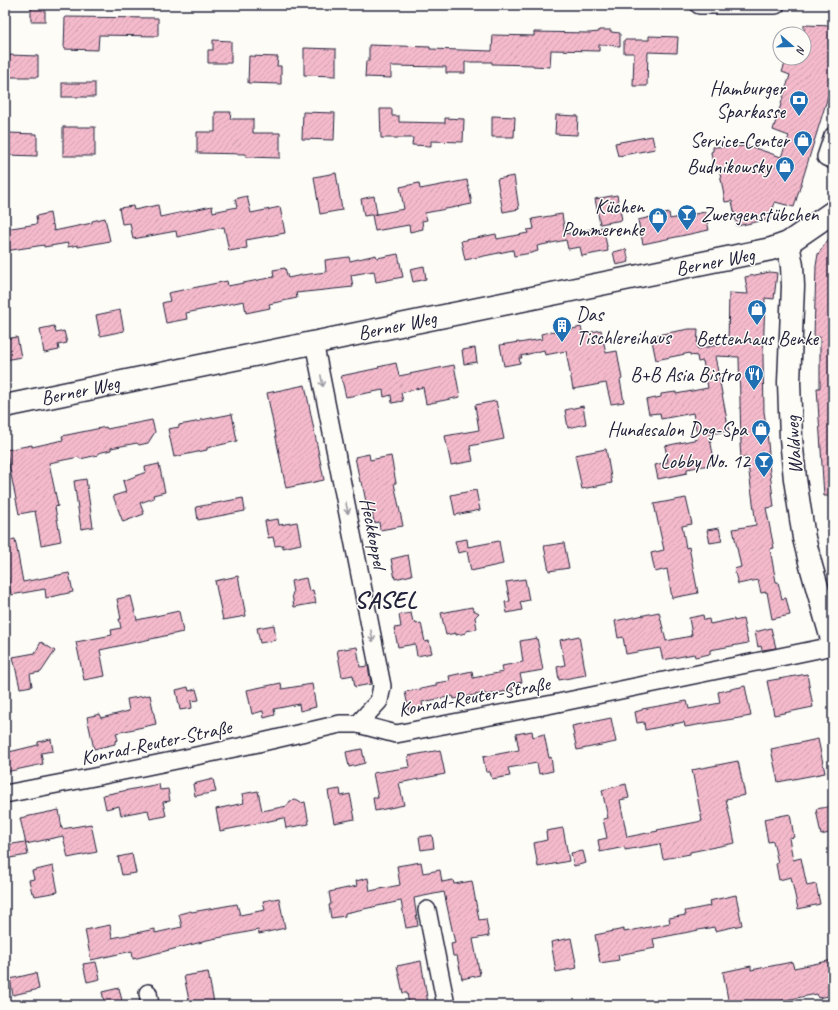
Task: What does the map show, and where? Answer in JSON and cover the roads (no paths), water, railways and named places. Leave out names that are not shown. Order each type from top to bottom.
[{"type":"street","points":[[699,5],[776,5]]},
{"type":"street","points":[[833,136],[826,157],[833,160]]},
{"type":"street","name":"Berner Weg","points":[[5,406],[771,249],[788,242],[833,212]]},
{"type":"street","name":"Waldweg","points":[[788,242],[792,266],[793,286],[789,382],[791,438],[795,479],[804,538],[833,643]]},
{"type":"street","name":"Heckkoppel","points":[[314,342],[382,686],[379,701],[358,724]]},
{"type":"street","name":"Konrad-Reuter-Straße","points":[[5,794],[246,746],[340,724],[358,724],[396,734],[614,692],[833,646]]},
{"type":"street","points":[[427,910],[446,1005]]},
{"type":"place","name":"Hamburger Sparkasse","points":[[799,117]]},
{"type":"place","name":"Service-Center","points":[[803,157]]},
{"type":"place","name":"Budnikowsky","points":[[785,183]]},
{"type":"place","name":"Zwergenstübchen","points":[[687,231]]},
{"type":"place","name":"Küchen Pommerenke","points":[[658,234]]},
{"type":"place","name":"Bettenhaus Benke","points":[[757,326]]},
{"type":"place","name":"Das Tischlereihaus","points":[[562,343]]},
{"type":"place","name":"B+B Asia Bistro","points":[[754,391]]},
{"type":"place","name":"Hundesalon Dog-Spa","points":[[761,446]]},
{"type":"place","name":"Lobby No. 12","points":[[764,478]]},
{"type":"district","name":"SASEL","points":[[386,600]]}]
